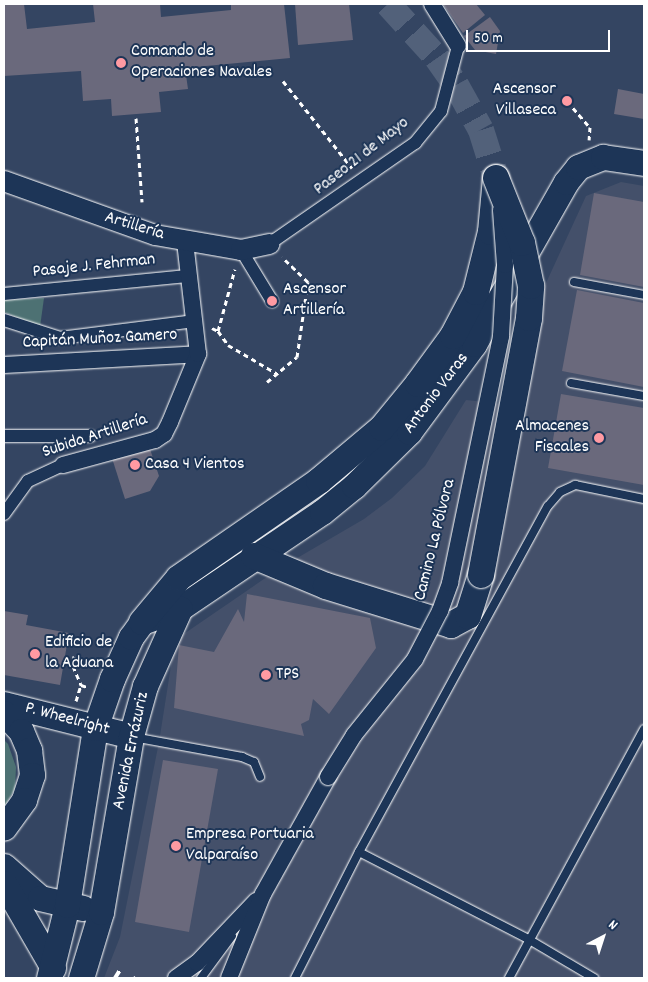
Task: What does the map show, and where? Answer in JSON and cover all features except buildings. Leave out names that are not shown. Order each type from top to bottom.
[{"type":"highway","points":[[254,556],[326,586],[451,625],[468,616],[481,575],[529,318],[531,286],[522,243],[496,178]]},
{"type":"highway","points":[[142,622],[179,578],[319,481],[382,428],[453,336],[476,292],[491,232],[496,178]]},
{"type":"main road","points":[[587,162],[612,157],[644,163]]},
{"type":"main road","name":"Antonio Varas","points":[[180,608],[254,556],[289,535],[354,486],[415,425],[474,344],[566,182],[587,162]]},
{"type":"main road","points":[[142,622],[180,608]]},
{"type":"main road","name":"Avenida Errázuriz","points":[[81,978],[101,912],[131,736],[145,686],[180,608]]},
{"type":"main road","name":"Avenida Errázuriz","points":[[51,973],[67,905],[95,728],[121,657],[142,622]]},
{"type":"main road","name":"P. Wheelright","points":[[4,704],[131,736]]},
{"type":"main road","points":[[4,713],[21,731],[29,750],[32,775],[24,800],[4,828]]},
{"type":"main road","points":[[4,866],[40,898],[101,912]]},
{"type":"main road","points":[[4,883],[51,973]]},
{"type":"street","points":[[432,4],[458,46]]},
{"type":"street","name":"Paseo 21 de Mayo","points":[[269,244],[414,143],[441,111],[458,46]]},
{"type":"street","name":"Camino La Pólvora","points":[[263,894],[341,754],[415,660],[450,583],[500,336],[504,265],[496,178]]},
{"type":"street","name":"Artillería","points":[[4,182],[155,235],[241,250],[269,244]]},
{"type":"street","name":"Subida Artillería","points":[[4,514],[28,481],[63,465],[155,440],[164,434],[198,354],[195,321],[187,276],[185,241]]},
{"type":"street","points":[[241,250],[272,302]]},
{"type":"street","name":"Pasaje J. Fehrman","points":[[4,294],[187,276]]},
{"type":"street","points":[[4,320],[60,338],[195,321]]},
{"type":"street","name":"Capitán Muñoz Gamero","points":[[4,365],[198,354]]},
{"type":"street","points":[[4,436],[90,436]]},
{"type":"street","points":[[176,978],[197,963],[263,894]]},
{"type":"street","points":[[229,978],[263,894]]},
{"type":"lane","points":[[574,282],[644,295]]},
{"type":"lane","points":[[571,383],[644,396]]},
{"type":"lane","points":[[295,978],[359,852],[548,506],[560,492],[575,485],[644,499]]},
{"type":"lane","points":[[509,978],[528,939],[644,729]]},
{"type":"lane","points":[[131,736],[242,757],[254,762],[260,777]]},
{"type":"lane","points":[[359,852],[528,939],[594,978]]},
{"type":"lane","points":[[201,978],[263,894]]},
{"type":"path","points":[[283,81],[362,181]]},
{"type":"path","points":[[567,101],[590,126],[587,162]]},
{"type":"path","points":[[136,118],[142,202]]},
{"type":"path","points":[[267,382],[297,357],[308,282],[269,244]]},
{"type":"path","points":[[218,331],[241,250]]},
{"type":"path","points":[[228,345],[276,373]]},
{"type":"path","points":[[74,656],[73,666],[81,685],[75,704]]},
{"type":"path","points":[[81,685],[92,688]]},
{"type":"shaded area","points":[[621,182],[644,186],[644,978],[104,978],[120,937],[159,742],[175,640],[280,568],[364,519],[392,498],[425,466],[466,400],[523,406],[538,307],[546,283],[586,196]]},
{"type":"green space","points":[[44,298],[40,327],[4,312],[4,300]]},
{"type":"green space","points":[[4,740],[8,744],[16,767],[15,789],[4,807]]},
{"type":"tunnel","points":[[388,4],[437,58],[456,85],[481,130],[496,178]]},
{"type":"railway","points":[[115,978],[120,970]]},
{"type":"place","name":"Comando de Operaciones Navales","points":[[121,63]]},
{"type":"place","name":"Ascensor Villaseca","points":[[567,101]]},
{"type":"place","name":"Ascensor Artillería","points":[[272,301]]},
{"type":"place","name":"Almacenes Fiscales","points":[[599,438]]},
{"type":"place","name":"Casa 4 Vientos","points":[[135,465]]},
{"type":"place","name":"Edificio de la Aduana","points":[[35,654]]},
{"type":"place","name":"TPS","points":[[266,675]]},
{"type":"place","name":"Empresa Portuaria Valparaíso","points":[[176,846]]}]
